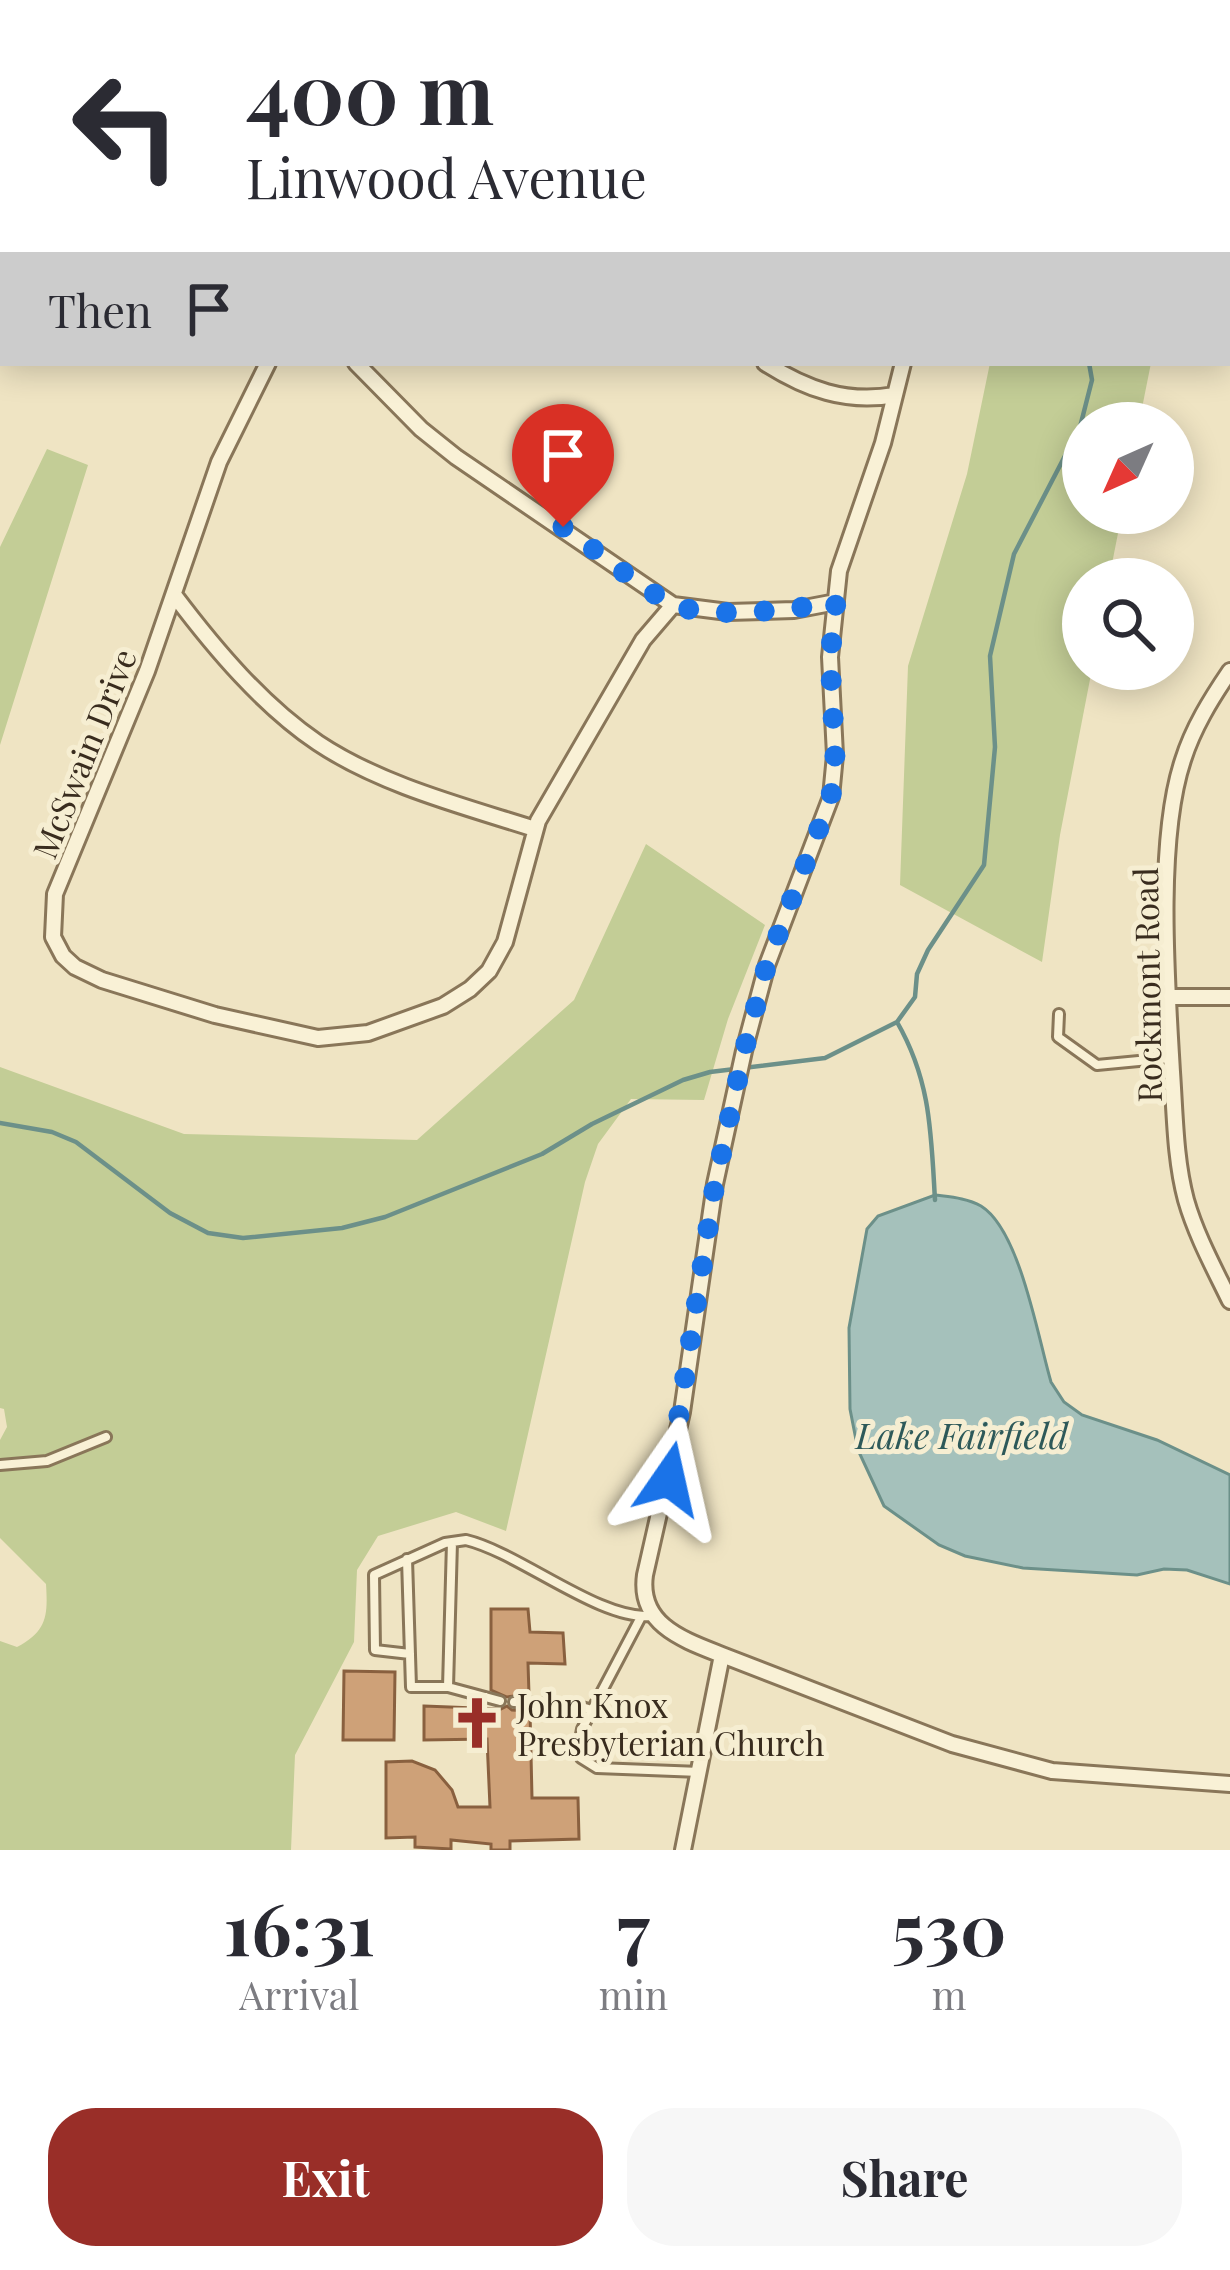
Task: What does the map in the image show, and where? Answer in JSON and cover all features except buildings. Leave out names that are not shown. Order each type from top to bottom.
[{"type":"street","name":"McSwain Drive","points":[[266,366],[219,461],[175,596],[56,894],[53,937],[75,967],[102,980],[249,1024],[318,1038],[368,1033],[442,1006],[489,971],[506,942],[535,829],[643,640],[673,605]]},
{"type":"street","points":[[359,366],[456,457],[673,605],[728,612],[794,610],[836,602]]},
{"type":"street","points":[[770,366],[838,396],[870,400],[895,395]]},
{"type":"street","points":[[902,366],[883,443],[844,554],[836,602],[830,657],[835,755],[831,797],[767,964],[715,1184],[682,1412],[645,1575],[647,1617],[722,1655],[952,1744],[1052,1772],[1230,1784]]},
{"type":"street","points":[[175,596],[262,695],[319,744],[444,800],[535,829]]},
{"type":"street","name":"Rockmont Road","points":[[1230,671],[1208,704],[1178,776],[1168,879],[1168,997],[1186,1197],[1230,1301]]},
{"type":"street","points":[[1168,997],[1230,997]]},
{"type":"street","points":[[683,1850],[722,1655]]},
{"type":"lane","points":[[1059,1014],[1058,1037],[1097,1065],[1172,1058]]},
{"type":"lane","points":[[0,1466],[47,1461],[106,1437]]},
{"type":"lane","points":[[448,1687],[452,1542]]},
{"type":"lane","points":[[410,1654],[375,1650],[374,1575],[452,1542],[477,1543],[611,1608],[647,1617],[592,1710],[578,1742],[581,1758],[597,1768],[701,1772]]},
{"type":"lane","points":[[407,1559],[411,1688],[448,1687],[500,1702]]},
{"type":"lane","points":[[514,1702],[592,1710]]},
{"type":"green space","points":[[989,366],[1150,366],[1143,402],[1062,402],[1062,534],[1118,534],[1113,558],[1062,558],[1062,690],[1088,690],[1042,962],[900,885],[908,666],[967,474]]},
{"type":"green space","points":[[47,449],[88,465],[0,745],[0,547]]},
{"type":"green space","points":[[646,844],[765,925],[728,1019],[704,1100],[631,1099],[598,1144],[585,1182],[506,1531],[456,1512],[378,1536],[357,1570],[354,1642],[295,1755],[291,1850],[0,1850],[0,1641],[17,1647],[34,1635],[46,1614],[47,1595],[46,1584],[0,1538],[0,1440],[7,1427],[0,1408],[0,1067],[184,1134],[417,1140],[574,1000]]},
{"type":"water","name":"Lake Fairfield","points":[[935,1195],[981,1206],[1007,1237],[1026,1286],[1051,1382],[1064,1402],[1082,1415],[1157,1440],[1230,1475],[1230,1584],[1187,1570],[1137,1575],[1023,1568],[965,1556],[939,1545],[884,1506],[858,1450],[850,1409],[849,1328],[867,1229],[878,1216]]},
{"type":"waterway","points":[[0,1123],[52,1132],[76,1142],[170,1213],[208,1233],[243,1238],[342,1228],[385,1217],[542,1154],[683,1080],[710,1072],[825,1058],[897,1022],[915,997],[917,974],[928,950],[984,865],[995,747],[990,656],[1014,554],[1080,427],[1092,380],[1090,366]]},
{"type":"waterway","points":[[897,1022],[923,1087],[935,1200]]},
{"type":"place","name":"John Knox Presbyterian Church","points":[[477,1723]]},
{"type":"route","points":[[563,527],[673,605],[728,612],[794,610],[836,602],[830,657],[835,755],[831,797],[767,964],[744,1051],[715,1184],[669,1479]]}]
